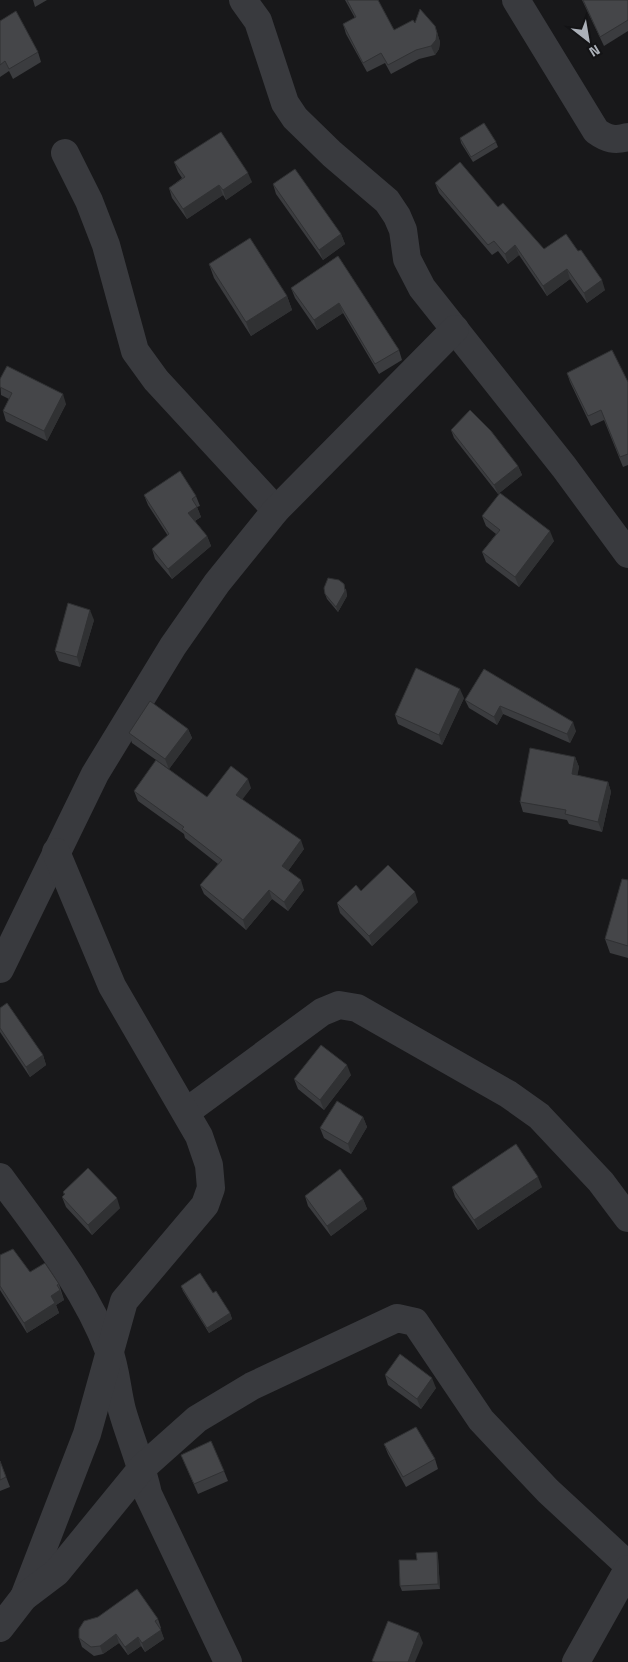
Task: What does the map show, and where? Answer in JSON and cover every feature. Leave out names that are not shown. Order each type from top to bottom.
[{"type":"street","points":[[243,0],[258,21],[285,103],[295,118],[326,148],[387,201],[397,216],[403,230],[407,259],[412,273],[558,460],[628,554]]},
{"type":"street","points":[[516,0],[596,132],[606,138],[619,140],[628,137]]},
{"type":"street","points":[[65,152],[89,201],[106,245],[136,351],[156,380],[276,510]]},
{"type":"street","points":[[0,969],[95,774],[173,646],[217,582],[276,510],[455,329]]},
{"type":"street","points":[[24,1597],[87,1434],[124,1301],[205,1205],[211,1188],[209,1164],[199,1136],[112,986],[56,852]]},
{"type":"street","points":[[186,1112],[322,1012],[338,1005],[357,1008],[508,1094],[539,1116],[595,1175],[628,1218]]},
{"type":"street","points":[[0,1178],[60,1259],[84,1300],[110,1352],[122,1410],[142,1468],[148,1494],[228,1662]]},
{"type":"street","points":[[0,1628],[24,1597],[57,1572],[142,1468],[198,1418],[252,1386],[314,1355],[397,1318],[415,1322],[469,1403],[491,1432],[548,1491],[628,1565]]},
{"type":"street","points":[[576,1662],[628,1569]]},
{"type":"building","points":[[347,0],[378,0],[394,30],[413,20],[415,23],[420,9],[435,26],[436,40],[431,46],[416,50],[388,65],[381,53],[363,63],[343,24],[356,17]]},
{"type":"building","points":[[583,0],[628,0],[628,20],[600,37]]},
{"type":"building","points":[[16,11],[38,52],[9,69],[5,61],[0,65],[0,21]]},
{"type":"building","points":[[484,123],[496,142],[471,157],[460,138]]},
{"type":"building","points":[[221,132],[248,173],[223,190],[219,185],[183,209],[169,188],[185,177],[174,162]]},
{"type":"building","points":[[460,162],[498,207],[503,203],[544,249],[566,234],[578,251],[581,250],[602,280],[584,293],[567,269],[543,286],[515,245],[505,254],[494,241],[488,245],[435,183]]},
{"type":"building","points":[[295,169],[341,234],[319,250],[273,184]]},
{"type":"building","points":[[250,238],[287,296],[246,322],[209,264]]},
{"type":"building","points":[[338,256],[399,350],[375,364],[339,303],[314,320],[291,288]]},
{"type":"building","points":[[612,350],[628,382],[628,454],[620,457],[601,410],[588,416],[567,373]]},
{"type":"building","points":[[7,366],[63,394],[44,431],[3,411],[12,393],[0,387],[0,379]]},
{"type":"building","points":[[470,410],[491,431],[518,466],[494,485],[451,430]]},
{"type":"building","points":[[180,471],[196,496],[192,499],[197,507],[188,513],[207,536],[168,569],[152,549],[169,534],[144,495]]},
{"type":"building","points":[[500,493],[550,531],[515,577],[482,552],[500,530],[482,516]]},
{"type":"building","points":[[328,578],[339,580],[344,584],[345,591],[336,607],[325,594],[324,588]]},
{"type":"building","points":[[68,603],[90,610],[77,657],[55,651]]},
{"type":"building","points":[[416,668],[460,689],[439,735],[395,715]]},
{"type":"building","points":[[484,669],[573,722],[567,734],[500,706],[494,717],[465,700]]},
{"type":"building","points":[[150,701],[188,729],[165,759],[129,733]]},
{"type":"building","points":[[530,748],[575,757],[572,774],[608,782],[598,822],[565,814],[566,810],[520,802]]},
{"type":"building","points":[[156,760],[207,797],[231,766],[248,779],[236,795],[301,840],[282,866],[301,880],[284,902],[269,890],[243,920],[200,885],[222,860],[182,829],[184,827],[134,791]]},
{"type":"building","points":[[388,865],[415,892],[369,936],[337,903],[356,885],[361,891]]},
{"type":"building","points":[[622,879],[628,880],[628,946],[605,939]]},
{"type":"building","points":[[7,1003],[43,1055],[26,1067],[0,1028],[0,1008]]},
{"type":"building","points":[[321,1045],[347,1065],[320,1100],[294,1079]]},
{"type":"building","points":[[337,1101],[363,1117],[348,1144],[320,1128]]},
{"type":"building","points":[[516,1144],[538,1177],[474,1220],[452,1187]]},
{"type":"building","points":[[88,1168],[117,1198],[88,1225],[62,1197],[65,1194],[63,1192]]},
{"type":"building","points":[[340,1169],[363,1199],[327,1226],[305,1196]]},
{"type":"building","points":[[13,1249],[30,1272],[45,1263],[59,1284],[57,1285],[60,1290],[51,1296],[55,1303],[24,1323],[0,1286],[0,1255]]},
{"type":"building","points":[[200,1273],[213,1293],[216,1291],[230,1313],[207,1328],[181,1286]]},
{"type":"building","points":[[400,1354],[432,1378],[417,1399],[385,1375]]},
{"type":"building","points":[[416,1427],[435,1459],[403,1477],[384,1444]]},
{"type":"building","points":[[211,1441],[224,1471],[194,1484],[181,1455]]},
{"type":"building","points":[[0,1461],[6,1477],[0,1480]]},
{"type":"building","points":[[437,1552],[438,1584],[400,1586],[399,1560],[417,1560],[416,1553]]},
{"type":"building","points":[[137,1589],[158,1619],[155,1621],[161,1630],[142,1643],[138,1637],[125,1647],[116,1634],[100,1646],[91,1647],[79,1638],[79,1629],[84,1621],[98,1617]]},
{"type":"building","points":[[388,1621],[419,1633],[408,1662],[372,1661]]}]
